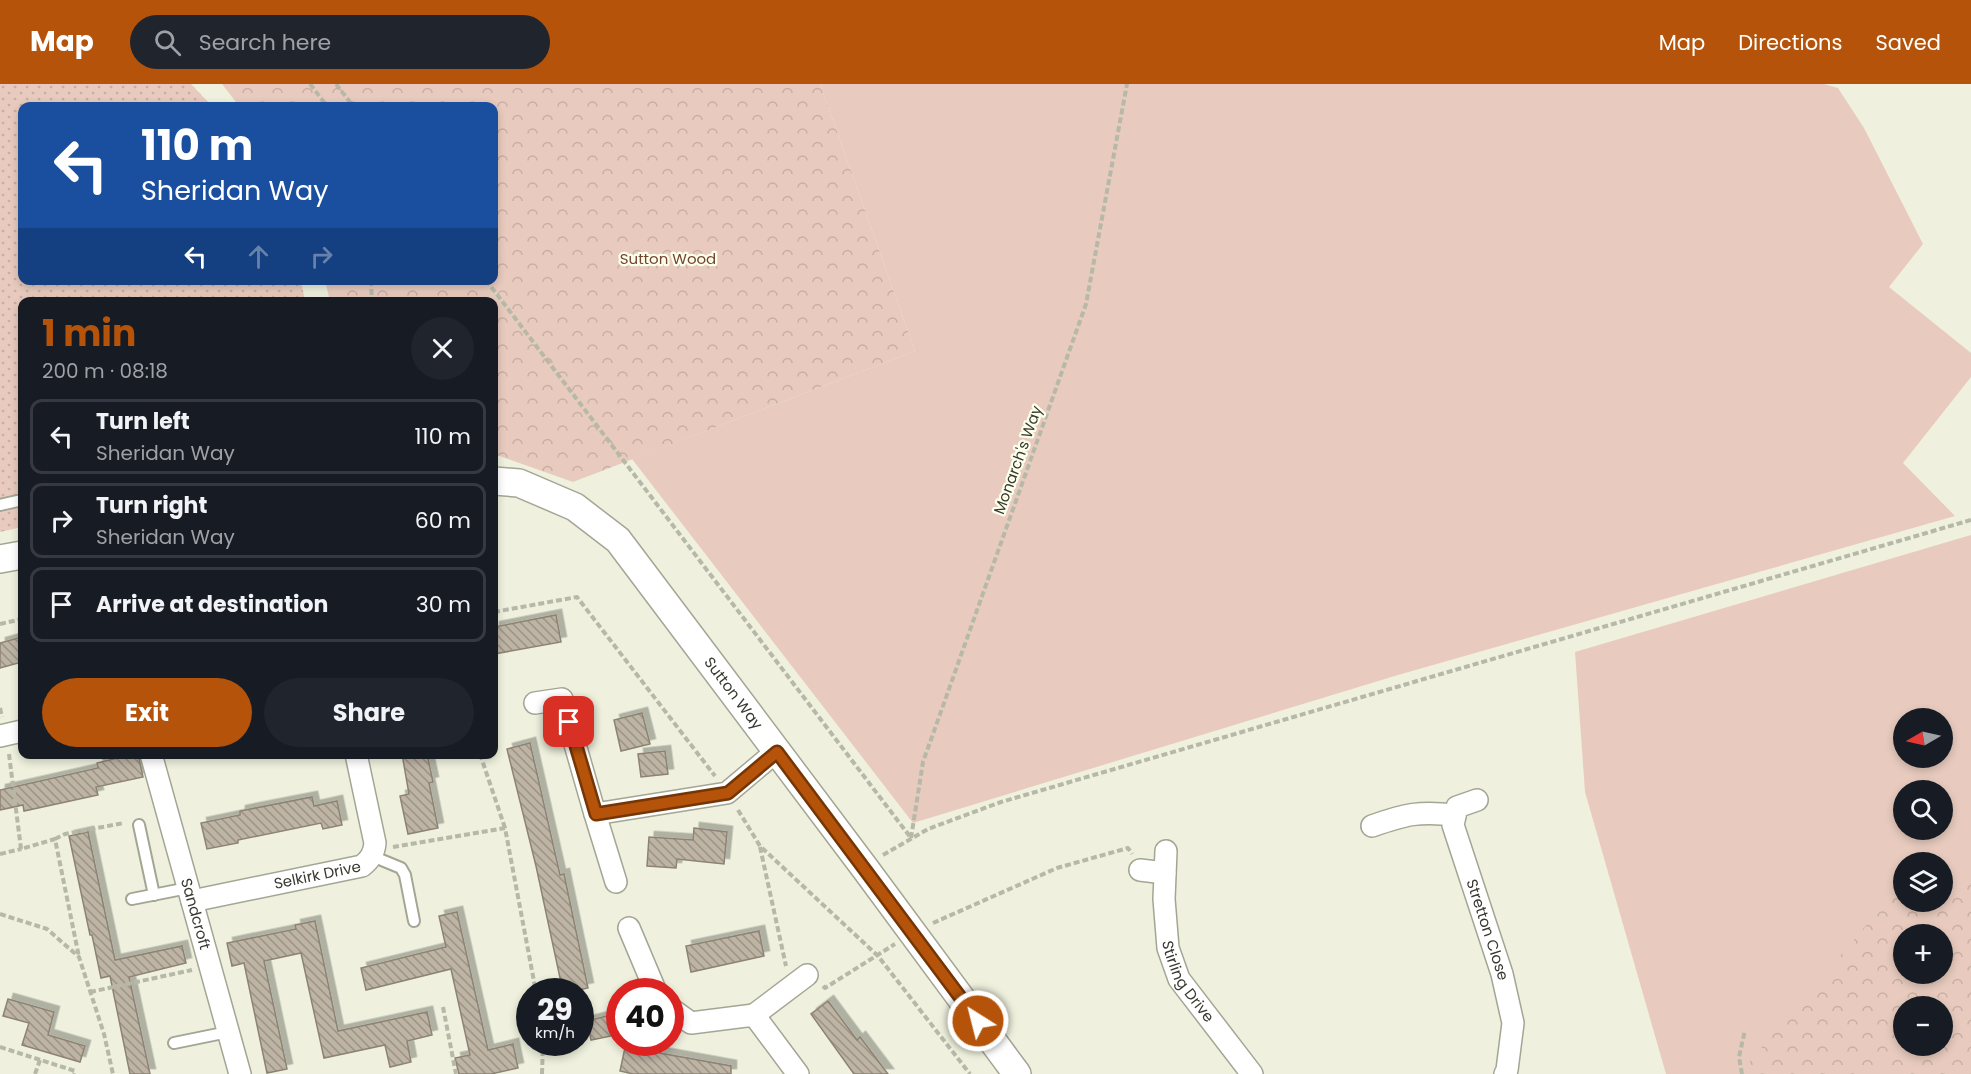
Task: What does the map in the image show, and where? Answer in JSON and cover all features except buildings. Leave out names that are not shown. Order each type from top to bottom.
[{"type":"street","name":"Sutton Way","points":[[498,481],[519,483],[575,507],[618,540],[1017,1074]]},
{"type":"street","points":[[535,703],[562,699],[616,882]]},
{"type":"street","points":[[596,814],[728,793],[777,752]]},
{"type":"street","name":"Sandcroft","points":[[152,759],[240,1074]]},
{"type":"street","name":"Selkirk Drive","points":[[190,894],[362,866],[373,853],[375,843],[357,759]]},
{"type":"street","points":[[1372,826],[1407,814],[1432,812],[1455,815],[1457,807],[1477,800]]},
{"type":"street","name":"Stretton Close","points":[[1455,815],[1453,825],[1502,974],[1513,1023],[1512,1072]]},
{"type":"street","name":"Stirling Drive","points":[[1166,851],[1164,899],[1168,948],[1179,979],[1251,1069],[1252,1074]]},
{"type":"street","points":[[1140,870],[1165,873]]},
{"type":"street","points":[[629,928],[650,978]]},
{"type":"street","points":[[684,1018],[691,1023],[754,1015],[807,975]]},
{"type":"street","points":[[754,1015],[798,1074]]},
{"type":"lane","points":[[0,506],[18,501]]},
{"type":"lane","points":[[136,823],[154,895]]},
{"type":"lane","points":[[373,853],[401,868],[405,875],[414,921]]},
{"type":"lane","points":[[132,899],[154,895],[190,894]]},
{"type":"lane","points":[[174,1043],[228,1032]]},
{"type":"path","points":[[310,84],[324,102]]},
{"type":"path","points":[[336,84],[350,102]]},
{"type":"path","name":"Monarch's Way","points":[[911,838],[923,762],[1086,304],[1127,84]]},
{"type":"path","points":[[490,285],[911,838]]},
{"type":"path","points":[[864,867],[928,829],[1001,802],[1971,520]]},
{"type":"path","points":[[498,611],[577,597],[728,793],[760,846],[878,956],[969,1074]]},
{"type":"path","points":[[0,624],[18,620]]},
{"type":"path","points":[[0,708],[10,734],[21,849]]},
{"type":"path","points":[[482,759],[505,828],[533,978]]},
{"type":"path","points":[[0,854],[55,839],[65,834],[136,823]]},
{"type":"path","points":[[373,853],[505,828]]},
{"type":"path","points":[[55,839],[79,957],[104,1035],[112,1074]]},
{"type":"path","points":[[760,846],[787,973],[807,975],[825,988],[878,956]]},
{"type":"path","points":[[912,932],[1057,868],[1128,848],[1140,870]]},
{"type":"path","points":[[0,914],[47,929],[79,957]]},
{"type":"path","points":[[90,992],[210,966]]},
{"type":"path","points":[[443,1007],[456,1074]]},
{"type":"path","points":[[1742,1074],[1739,1057],[1745,1030]]},
{"type":"path","points":[[0,1047],[75,1071],[74,1074]]},
{"type":"path","points":[[542,1074],[543,1056]]},
{"type":"path","points":[[34,1074],[40,1060]]},
{"type":"green space","points":[[0,84],[191,84],[208,102],[18,102],[18,285],[302,285],[304,297],[18,297],[18,528],[0,532]]},
{"type":"green space","name":"Sutton Wood","points":[[222,84],[820,84],[915,351],[573,482],[498,455],[498,297],[329,297],[326,285],[498,285],[498,102],[236,102]]},
{"type":"green space","points":[[820,84],[1824,84],[1838,88],[1864,128],[1923,244],[1889,287],[1971,353],[1971,377],[1903,463],[1955,516],[1398,675],[913,823],[632,459],[915,351]]},
{"type":"green space","points":[[1971,535],[1971,1074],[1666,1074],[1585,792],[1575,652]]},
{"type":"green space","points":[[1971,881],[1971,1074],[1906,1074],[1866,1064],[1854,1074],[1751,1074],[1750,1061],[1893,894],[1893,912],[1953,912],[1953,884]]},
{"type":"route","points":[[569,722],[596,814],[728,793],[777,752],[978,1021]]}]
